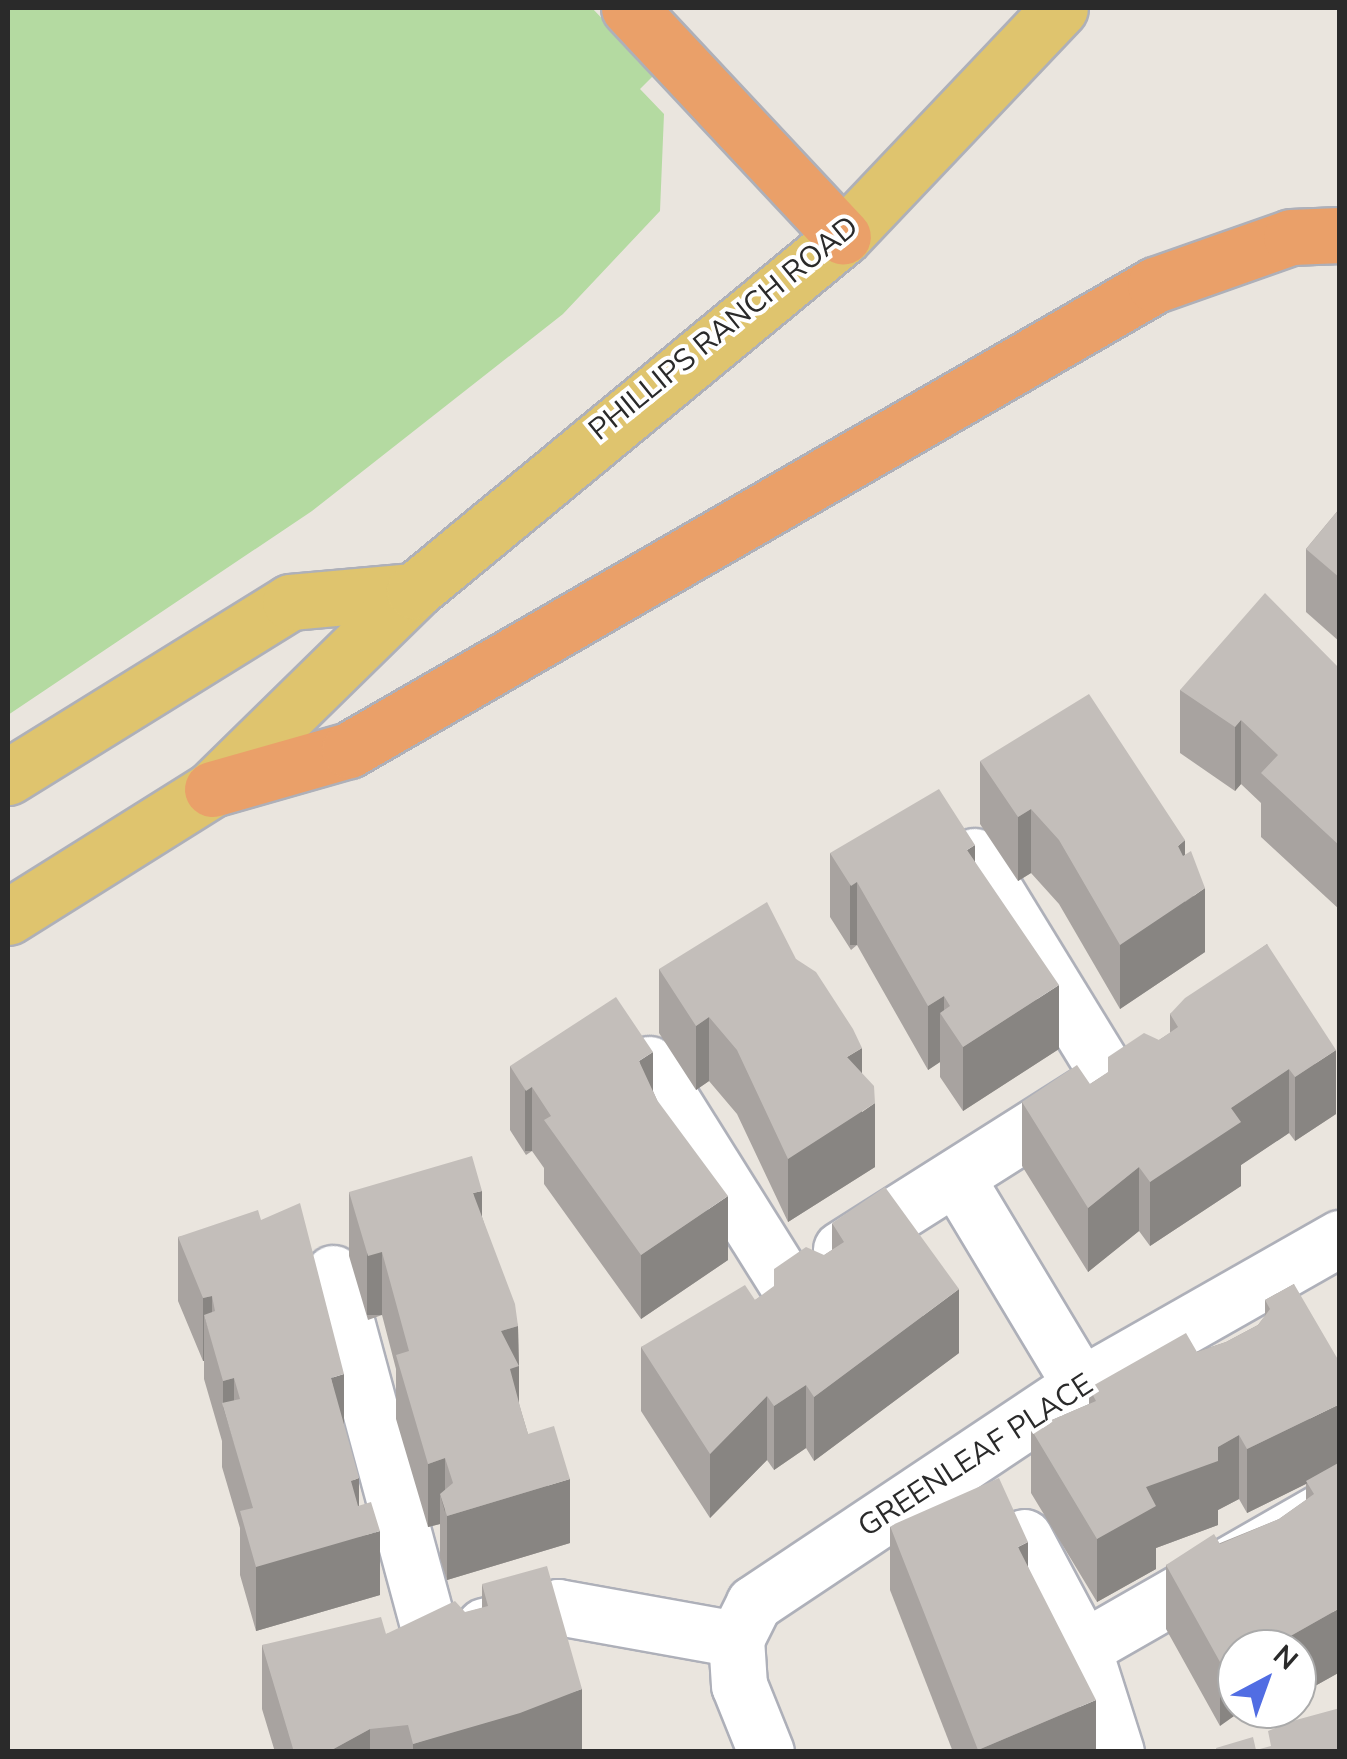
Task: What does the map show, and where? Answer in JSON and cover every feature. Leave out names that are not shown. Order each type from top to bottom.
[{"type":"highway","points":[[629,8],[843,238]]},
{"type":"highway","points":[[212,789],[350,750],[1154,285],[1291,237],[1340,236]]},
{"type":"main road","name":"PHILLIPS RANCH ROAD","points":[[8,917],[212,789],[414,591],[843,238],[1060,8]]},
{"type":"main road","points":[[8,776],[290,602],[414,591]]},
{"type":"street","points":[[974,856],[1110,1078]]},
{"type":"street","points":[[738,1312],[957,1179],[1160,1046]]},
{"type":"street","points":[[649,1064],[786,1282]]},
{"type":"street","points":[[957,1179],[1081,1384]]},
{"type":"street","name":"GREENLEAF PLACE","points":[[736,1639],[754,1603],[1081,1384],[1340,1238]]},
{"type":"street","points":[[333,1273],[432,1638]]},
{"type":"street","points":[[1083,1648],[1340,1501]]},
{"type":"street","points":[[1024,1537],[1083,1648],[1116,1752]]},
{"type":"street","points":[[376,1652],[558,1607],[736,1639],[739,1685],[766,1752]]},
{"type":"green space","points":[[8,8],[592,8],[655,74],[640,89],[664,114],[660,211],[563,314],[312,511],[8,715]]},
{"type":"building","points":[[1340,508],[1340,578],[1306,549]]},
{"type":"building","points":[[1265,593],[1340,669],[1340,846],[1261,773],[1278,755],[1241,720],[1235,727],[1180,690]]},
{"type":"building","points":[[1089,694],[1185,840],[1178,846],[1183,856],[1191,851],[1205,888],[1120,945],[1059,840],[1031,809],[1018,817],[980,761]]},
{"type":"building","points":[[939,789],[975,845],[967,850],[1059,985],[963,1047],[940,1013],[950,1006],[944,996],[928,1006],[857,882],[851,886],[830,853]]},
{"type":"building","points":[[767,902],[796,959],[816,972],[853,1029],[862,1048],[847,1057],[874,1086],[875,1103],[788,1159],[737,1050],[709,1017],[696,1026],[659,969]]},
{"type":"building","points":[[1267,944],[1336,1050],[1295,1077],[1289,1069],[1231,1108],[1241,1122],[1150,1182],[1139,1167],[1088,1208],[1022,1102],[1077,1065],[1090,1084],[1108,1072],[1108,1057],[1144,1033],[1159,1040],[1178,1027],[1170,1014],[1185,998]]},
{"type":"building","points":[[616,997],[653,1052],[639,1061],[657,1100],[728,1196],[641,1255],[544,1120],[551,1116],[532,1087],[526,1091],[510,1066]]},
{"type":"building","points":[[472,1156],[482,1191],[473,1193],[515,1304],[518,1326],[501,1331],[519,1366],[510,1369],[528,1434],[554,1426],[570,1479],[447,1516],[440,1494],[453,1483],[445,1458],[428,1464],[396,1355],[409,1351],[382,1252],[368,1256],[349,1192]]},
{"type":"building","points":[[885,1187],[959,1289],[814,1397],[806,1385],[774,1406],[767,1396],[710,1454],[641,1347],[745,1285],[755,1300],[774,1286],[774,1269],[806,1247],[824,1255],[844,1242],[832,1223]]},
{"type":"building","points":[[300,1203],[344,1374],[331,1378],[359,1478],[351,1481],[358,1506],[371,1502],[380,1531],[256,1567],[240,1511],[253,1508],[222,1403],[240,1399],[234,1378],[223,1381],[204,1315],[215,1311],[212,1296],[203,1298],[178,1237],[258,1210],[261,1220]]},
{"type":"building","points":[[1294,1284],[1340,1363],[1340,1404],[1247,1449],[1239,1435],[1218,1447],[1218,1461],[1146,1487],[1156,1506],[1097,1539],[1031,1429],[1096,1401],[1089,1388],[1186,1333],[1197,1352],[1258,1325],[1270,1309],[1265,1300]]},
{"type":"building","points":[[1340,1462],[1340,1608],[1303,1629],[1217,1629],[1217,1657],[1166,1565],[1214,1534],[1220,1544],[1279,1519],[1314,1494],[1306,1481]]},
{"type":"building","points":[[999,1478],[1028,1542],[1018,1547],[1096,1700],[978,1750],[890,1526]]},
{"type":"building","points":[[547,1566],[582,1689],[520,1713],[413,1744],[408,1725],[370,1729],[328,1752],[294,1752],[262,1645],[381,1617],[386,1634],[455,1601],[465,1612],[488,1606],[482,1584]]},
{"type":"building","points":[[1340,1708],[1340,1752],[1217,1752],[1216,1748],[1253,1737],[1256,1750],[1271,1746],[1268,1731],[1273,1729],[1317,1729],[1317,1714]]}]
